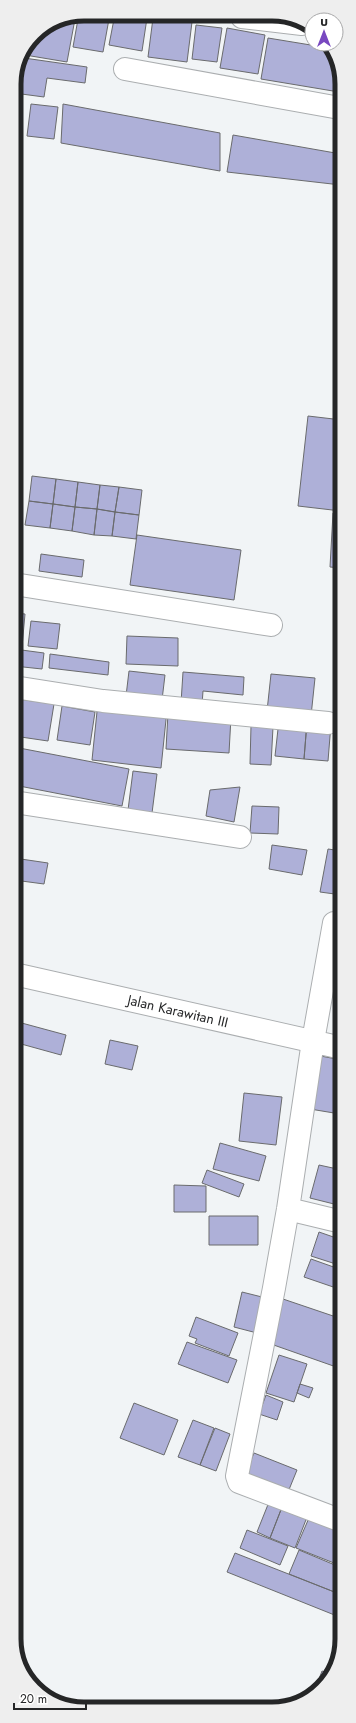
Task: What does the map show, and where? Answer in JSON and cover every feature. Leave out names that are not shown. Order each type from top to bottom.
[{"type":"street","points":[[125,69],[335,107]]},
{"type":"street","points":[[21,585],[271,625]]},
{"type":"street","points":[[21,688],[103,701],[328,723]]},
{"type":"street","points":[[21,803],[240,837]]},
{"type":"street","points":[[334,923],[313,1041],[288,1209],[237,1476],[239,1482],[335,1518]]},
{"type":"street","name":"Jalan Karawitan III","points":[[21,976],[335,1046]]},
{"type":"street","points":[[288,1209],[335,1220]]},
{"type":"building","points":[[109,21],[103,52],[73,47],[77,22]]},
{"type":"building","points":[[114,21],[147,21],[142,51],[109,45]]},
{"type":"building","points":[[153,21],[192,22],[187,62],[148,57]]},
{"type":"building","points":[[74,22],[67,62],[27,55],[42,37],[52,29],[64,24]]},
{"type":"building","points":[[196,25],[222,28],[217,62],[192,59]]},
{"type":"building","points":[[227,28],[265,35],[258,74],[220,68]]},
{"type":"building","points":[[268,38],[304,44],[304,52],[326,52],[333,68],[335,91],[261,79]]},
{"type":"building","points":[[26,58],[87,67],[85,83],[47,78],[44,97],[21,94],[21,80]]},
{"type":"building","points":[[31,104],[58,107],[54,139],[27,136]]},
{"type":"building","points":[[63,104],[220,133],[220,171],[61,143]]},
{"type":"building","points":[[233,135],[335,153],[335,184],[227,172]]},
{"type":"building","points":[[308,416],[335,419],[335,510],[298,506]]},
{"type":"building","points":[[32,476],[56,479],[53,504],[29,501]]},
{"type":"building","points":[[56,479],[78,482],[75,507],[53,504]]},
{"type":"building","points":[[78,482],[100,485],[97,509],[75,507]]},
{"type":"building","points":[[100,485],[119,487],[115,512],[97,509]]},
{"type":"building","points":[[119,487],[142,490],[139,515],[115,512]]},
{"type":"building","points":[[29,501],[53,504],[50,528],[25,525]]},
{"type":"building","points":[[53,504],[75,507],[72,531],[50,528]]},
{"type":"building","points":[[75,507],[97,509],[94,535],[72,531]]},
{"type":"building","points":[[97,509],[115,512],[112,536],[94,535]]},
{"type":"building","points":[[115,512],[139,515],[136,539],[112,536]]},
{"type":"building","points":[[333,513],[335,513],[335,567],[330,567]]},
{"type":"building","points":[[137,535],[241,550],[234,600],[130,585]]},
{"type":"building","points":[[41,554],[84,560],[82,577],[39,571]]},
{"type":"building","points":[[21,614],[25,614],[21,647]]},
{"type":"building","points":[[31,621],[60,624],[57,649],[28,646]]},
{"type":"building","points":[[127,636],[178,638],[178,666],[126,664]]},
{"type":"building","points":[[21,650],[44,653],[42,669],[21,667]]},
{"type":"building","points":[[50,654],[109,662],[108,675],[49,668]]},
{"type":"building","points":[[129,671],[165,675],[162,700],[126,696]]},
{"type":"building","points":[[183,672],[244,677],[243,695],[203,691],[202,705],[181,703]]},
{"type":"building","points":[[271,674],[315,678],[311,716],[267,711]]},
{"type":"building","points":[[21,699],[54,704],[48,741],[21,737]]},
{"type":"building","points":[[98,702],[167,710],[161,768],[92,760]]},
{"type":"building","points":[[335,704],[335,721],[333,721]]},
{"type":"building","points":[[62,706],[95,712],[90,745],[57,740]]},
{"type":"building","points":[[168,713],[231,717],[229,753],[166,749]]},
{"type":"building","points":[[279,720],[307,722],[304,759],[275,756]]},
{"type":"building","points":[[307,722],[331,724],[328,761],[304,759]]},
{"type":"building","points":[[251,726],[273,727],[271,765],[250,764]]},
{"type":"building","points":[[21,748],[129,769],[122,806],[21,786]]},
{"type":"building","points":[[133,771],[157,774],[152,813],[128,810]]},
{"type":"building","points":[[240,787],[234,822],[206,816],[210,790]]},
{"type":"building","points":[[252,806],[279,807],[278,834],[250,833]]},
{"type":"building","points":[[272,845],[307,850],[302,875],[269,869]]},
{"type":"building","points":[[328,849],[335,850],[335,894],[320,892]]},
{"type":"building","points":[[21,859],[48,863],[44,884],[21,881]]},
{"type":"building","points":[[21,1023],[66,1035],[61,1055],[21,1044]]},
{"type":"building","points":[[110,1040],[138,1046],[132,1070],[105,1064]]},
{"type":"building","points":[[315,1055],[335,1059],[334,1113],[304,1108]]},
{"type":"building","points":[[244,1093],[282,1097],[276,1145],[239,1141]]},
{"type":"building","points":[[220,1143],[266,1156],[259,1181],[213,1169]]},
{"type":"building","points":[[319,1165],[335,1168],[335,1204],[310,1198]]},
{"type":"building","points":[[207,1170],[244,1184],[239,1197],[202,1183]]},
{"type":"building","points":[[174,1185],[206,1186],[206,1212],[174,1212]]},
{"type":"building","points":[[209,1216],[258,1216],[258,1245],[209,1245]]},
{"type":"building","points":[[319,1232],[335,1238],[335,1264],[311,1256]]},
{"type":"building","points":[[311,1259],[335,1268],[335,1288],[304,1277]]},
{"type":"building","points":[[242,1292],[266,1298],[257,1333],[234,1327]]},
{"type":"building","points":[[283,1299],[335,1317],[335,1367],[268,1343]]},
{"type":"building","points":[[196,1317],[238,1333],[229,1356],[195,1343],[197,1339],[189,1336]]},
{"type":"building","points":[[187,1342],[237,1360],[228,1383],[178,1364]]},
{"type":"building","points":[[279,1355],[307,1364],[294,1402],[266,1393]]},
{"type":"building","points":[[300,1384],[313,1388],[309,1398],[297,1393]]},
{"type":"building","points":[[266,1395],[283,1402],[277,1420],[259,1414]]},
{"type":"building","points":[[134,1403],[178,1420],[164,1455],[120,1438]]},
{"type":"building","points":[[193,1420],[214,1428],[200,1465],[178,1457]]},
{"type":"building","points":[[215,1428],[230,1434],[216,1471],[200,1465]]},
{"type":"building","points":[[254,1453],[297,1470],[286,1497],[243,1480]]},
{"type":"building","points":[[271,1497],[284,1502],[270,1538],[257,1532]]},
{"type":"building","points":[[284,1502],[309,1512],[295,1548],[270,1538]]},
{"type":"building","points":[[312,1511],[335,1520],[334,1563],[296,1548]]},
{"type":"building","points":[[247,1530],[288,1546],[280,1565],[240,1548]]},
{"type":"building","points":[[299,1550],[335,1565],[335,1592],[289,1574]]},
{"type":"building","points":[[235,1553],[335,1592],[335,1615],[227,1572]]},
{"type":"building","points":[[322,1671],[325,1672],[324,1674],[317,1684]]}]
